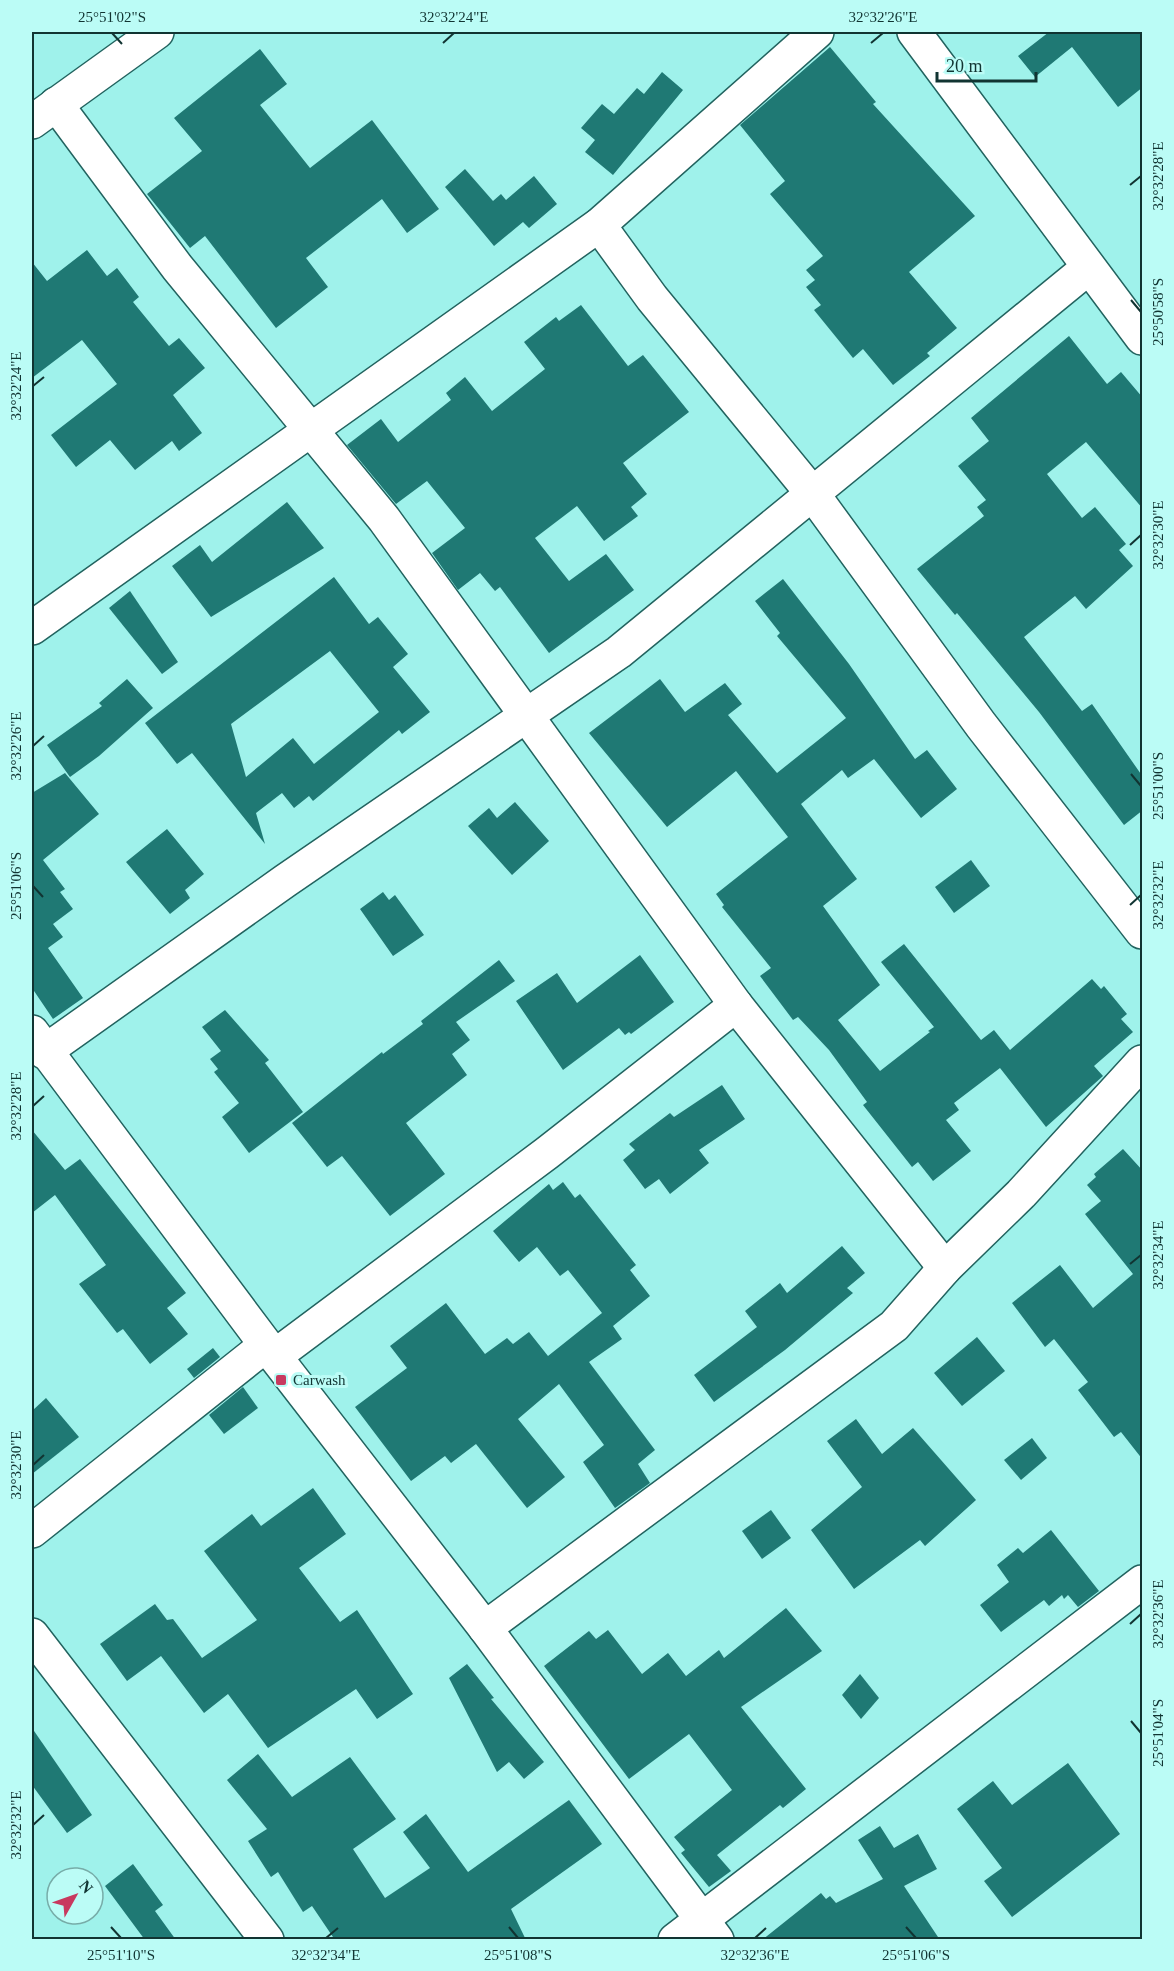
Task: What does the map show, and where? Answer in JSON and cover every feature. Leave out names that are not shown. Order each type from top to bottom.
[{"type":"street","points":[[157,32],[44,113],[177,267],[384,519],[736,1005],[945,1268]]},
{"type":"street","points":[[32,628],[599,225],[817,32]]},
{"type":"street","points":[[914,32],[1088,268],[1143,338]]},
{"type":"street","points":[[599,225],[652,298],[812,493],[981,725],[1143,932]]},
{"type":"street","points":[[709,1929],[485,1628],[270,1351],[38,1042],[620,652],[1088,268]]},
{"type":"street","points":[[32,1531],[270,1351],[546,1153],[736,1005]]},
{"type":"street","points":[[485,1628],[894,1326],[945,1268],[1021,1194],[1143,1062]]},
{"type":"street","points":[[675,1940],[709,1929],[1143,1582]]},
{"type":"street","points":[[32,1635],[267,1940]]},
{"type":"building","points":[[1049,32],[1143,32],[1143,87],[1118,107],[1072,47],[1035,77],[1018,56]]},
{"type":"building","points":[[830,47],[876,102],[873,104],[975,216],[909,272],[957,328],[927,353],[930,356],[893,385],[863,349],[853,358],[814,310],[821,305],[806,287],[815,280],[806,270],[823,256],[770,194],[785,181],[740,125]]},
{"type":"building","points":[[260,49],[287,84],[260,105],[310,168],[372,120],[439,209],[407,233],[382,199],[306,258],[328,287],[276,328],[205,236],[190,248],[147,194],[202,151],[174,118]]},
{"type":"building","points":[[662,72],[683,90],[613,175],[585,152],[595,140],[581,128],[602,104],[614,114],[637,88],[644,94]]},
{"type":"building","points":[[465,169],[493,201],[501,194],[506,200],[534,176],[557,204],[529,228],[523,222],[494,246],[445,187]]},
{"type":"building","points":[[87,250],[107,276],[117,268],[139,297],[133,302],[169,346],[179,338],[205,368],[173,395],[202,433],[179,451],[172,441],[135,470],[110,440],[76,467],[51,435],[117,384],[82,340],[32,378],[32,262],[47,281]]},
{"type":"building","points":[[581,305],[628,366],[643,355],[689,412],[623,463],[647,494],[631,507],[638,516],[604,541],[577,506],[535,538],[569,581],[606,554],[634,590],[549,653],[500,587],[495,591],[480,573],[458,590],[432,553],[465,528],[427,481],[396,504],[347,445],[381,419],[398,442],[451,400],[446,393],[465,377],[492,411],[545,369],[524,342],[556,317],[559,321]]},
{"type":"building","points":[[1069,336],[1107,384],[1121,372],[1143,398],[1143,509],[1086,442],[1047,474],[1082,518],[1095,507],[1126,544],[1119,550],[1133,566],[1086,609],[1075,596],[1024,637],[1082,711],[1092,704],[1143,777],[1143,810],[1124,825],[1039,712],[957,613],[955,615],[917,569],[984,516],[977,507],[986,500],[958,466],[989,441],[971,418]]},
{"type":"building","points":[[287,502],[324,548],[211,617],[172,566],[200,545],[212,562]]},
{"type":"building","points":[[334,577],[369,624],[378,617],[408,654],[393,667],[430,712],[402,734],[399,730],[313,801],[309,796],[294,808],[282,793],[256,813],[265,844],[192,753],[177,764],[145,723]],"holes":[[[330,651],[379,712],[314,764],[293,738],[246,777],[231,724]]]},
{"type":"building","points":[[783,579],[849,664],[915,759],[927,750],[957,789],[921,818],[874,759],[848,778],[842,770],[801,804],[857,879],[823,906],[880,985],[838,1020],[880,1071],[930,1032],[928,1031],[934,1027],[881,962],[904,944],[981,1040],[994,1030],[1010,1050],[1092,979],[1101,989],[1104,986],[1127,1014],[1121,1019],[1133,1032],[1094,1066],[1103,1076],[1046,1127],[1000,1068],[954,1103],[959,1110],[946,1120],[971,1151],[933,1181],[918,1162],[912,1167],[863,1105],[867,1102],[829,1050],[798,1017],[793,1020],[760,976],[771,968],[722,907],[724,905],[716,894],[788,837],[736,771],[667,827],[589,733],[660,679],[685,712],[725,683],[742,704],[728,715],[777,773],[846,718],[777,636],[780,633],[755,601]]},
{"type":"building","points":[[130,591],[178,662],[162,674],[109,608]]},
{"type":"building","points":[[127,679],[153,708],[99,756],[70,777],[47,745],[102,706],[99,703]]},
{"type":"building","points":[[65,773],[99,814],[43,860],[65,889],[60,892],[73,909],[53,924],[63,937],[48,948],[83,998],[53,1019],[32,988],[32,793]]},
{"type":"building","points":[[515,802],[549,841],[512,875],[468,826],[489,808],[497,818]]},
{"type":"building","points":[[167,829],[204,874],[185,890],[190,898],[170,914],[126,862]]},
{"type":"building","points":[[971,860],[990,886],[954,913],[935,887]]},
{"type":"building","points":[[383,892],[389,900],[395,895],[424,935],[393,956],[360,909]]},
{"type":"building","points":[[640,955],[674,1002],[631,1034],[629,1032],[625,1035],[619,1028],[563,1070],[516,1001],[557,973],[577,1003]]},
{"type":"building","points":[[499,960],[515,981],[456,1022],[470,1040],[452,1054],[467,1075],[406,1123],[445,1174],[390,1216],[342,1156],[327,1167],[292,1123],[382,1052],[383,1054],[423,1024],[421,1021]]},
{"type":"building","points":[[225,1010],[269,1060],[265,1063],[303,1112],[249,1153],[222,1117],[239,1103],[214,1072],[218,1069],[210,1059],[221,1051],[202,1027]]},
{"type":"building","points":[[722,1085],[745,1119],[699,1150],[709,1163],[670,1194],[659,1179],[645,1189],[623,1160],[635,1150],[629,1144],[670,1113],[674,1117]]},
{"type":"building","points":[[32,1130],[65,1170],[80,1159],[186,1293],[167,1308],[188,1334],[150,1364],[123,1329],[117,1333],[79,1284],[106,1265],[55,1195],[32,1213]]},
{"type":"building","points":[[1123,1149],[1143,1171],[1143,1460],[1121,1432],[1114,1437],[1078,1390],[1088,1382],[1054,1339],[1045,1347],[1012,1303],[1060,1265],[1093,1308],[1133,1274],[1085,1214],[1101,1201],[1087,1185],[1096,1177],[1094,1174]]},
{"type":"building","points":[[563,1182],[575,1198],[580,1194],[636,1265],[630,1270],[650,1296],[613,1326],[622,1339],[589,1362],[655,1450],[638,1464],[650,1483],[615,1508],[583,1462],[604,1445],[559,1384],[518,1419],[565,1477],[527,1508],[476,1444],[451,1463],[445,1456],[411,1481],[355,1407],[407,1368],[390,1346],[446,1303],[485,1354],[507,1338],[513,1344],[529,1332],[548,1356],[602,1313],[568,1270],[560,1276],[537,1247],[519,1262],[493,1231],[549,1184],[553,1190]]},
{"type":"building","points":[[842,1246],[865,1273],[847,1288],[853,1293],[785,1350],[714,1402],[694,1375],[757,1327],[745,1311],[780,1283],[787,1293]]},
{"type":"building","points":[[977,1337],[1005,1371],[962,1406],[934,1373]]},
{"type":"building","points":[[213,1348],[220,1357],[194,1378],[187,1369]]},
{"type":"building","points":[[243,1387],[258,1408],[224,1434],[209,1415]]},
{"type":"building","points":[[46,1398],[79,1437],[32,1474],[32,1411]]},
{"type":"building","points":[[856,1419],[882,1454],[913,1428],[976,1500],[925,1546],[920,1540],[854,1589],[811,1530],[862,1487],[827,1441]]},
{"type":"building","points":[[1032,1438],[1047,1458],[1021,1480],[1004,1460]]},
{"type":"building","points":[[313,1488],[346,1534],[299,1568],[340,1622],[357,1610],[413,1694],[377,1719],[356,1689],[268,1748],[228,1694],[204,1713],[161,1656],[127,1681],[100,1644],[155,1604],[167,1620],[173,1619],[202,1658],[257,1620],[204,1551],[252,1514],[261,1526]]},
{"type":"building","points":[[771,1510],[791,1538],[762,1559],[742,1531]]},
{"type":"building","points":[[1051,1530],[1099,1591],[1078,1607],[1068,1595],[1064,1599],[1062,1595],[1049,1606],[1044,1600],[1001,1632],[980,1605],[1009,1582],[997,1565],[1018,1548],[1023,1553]]},
{"type":"building","points":[[786,1608],[822,1651],[741,1707],[806,1789],[783,1808],[780,1805],[717,1855],[731,1871],[709,1887],[681,1853],[685,1850],[674,1837],[732,1790],[689,1734],[629,1779],[544,1666],[589,1631],[596,1639],[608,1630],[642,1674],[668,1653],[686,1676],[719,1650],[724,1658]]},
{"type":"building","points":[[467,1664],[494,1698],[491,1699],[544,1762],[524,1779],[509,1762],[497,1772],[449,1678]]},
{"type":"building","points":[[860,1674],[879,1698],[861,1719],[842,1695]]},
{"type":"building","points":[[32,1728],[92,1815],[67,1833],[32,1785]]},
{"type":"building","points":[[258,1754],[292,1797],[350,1757],[396,1819],[353,1849],[385,1898],[430,1868],[403,1832],[426,1814],[468,1872],[569,1800],[602,1844],[511,1909],[526,1940],[335,1940],[312,1906],[303,1912],[278,1872],[271,1877],[248,1841],[267,1829],[227,1780]]},
{"type":"building","points":[[1068,1763],[1120,1834],[1012,1917],[984,1881],[1002,1868],[957,1809],[993,1781],[1012,1805]]},
{"type":"building","points":[[880,1826],[894,1848],[918,1834],[937,1869],[904,1886],[940,1940],[762,1940],[821,1893],[826,1899],[830,1896],[836,1903],[883,1879],[858,1840]]},
{"type":"building","points":[[133,1864],[163,1905],[155,1911],[176,1940],[145,1940],[105,1886]]},
{"type":"place","name":"Carwash","points":[[281,1380]]}]
